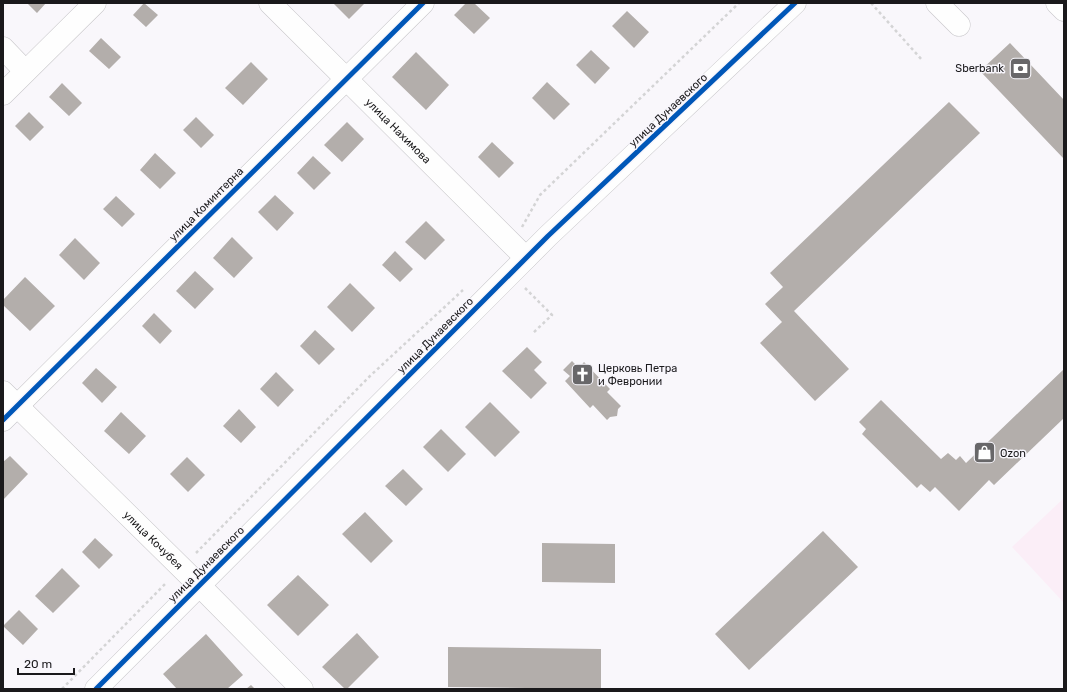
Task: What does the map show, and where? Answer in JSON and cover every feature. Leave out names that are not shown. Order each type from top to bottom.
[{"type":"street","points":[[3,94],[95,3]]},
{"type":"street","name":"улица Нахимова","points":[[270,3],[519,252]]},
{"type":"street","name":"улица Коминтерна","points":[[8,406],[423,3]]},
{"type":"street","name":"улица Дунаевского","points":[[96,689],[510,274],[519,252],[795,3]]},
{"type":"street","points":[[937,3],[959,25]]},
{"type":"street","points":[[1057,3],[1064,10]]},
{"type":"street","points":[[3,48],[25,71]]},
{"type":"street","name":"улица Кочубея","points":[[8,406],[182,568],[302,689]]},
{"type":"path","points":[[519,252],[540,195],[739,3]]},
{"type":"path","points":[[871,3],[922,60]]},
{"type":"path","points":[[510,274],[552,315],[533,334]]},
{"type":"path","points":[[62,689],[370,376],[467,286]]},
{"type":"shaded area","points":[[1064,498],[1064,603],[1012,547]]},
{"type":"building","points":[[27,3],[46,3],[37,13]]},
{"type":"building","points":[[144,3],[158,15],[146,27],[133,15]]},
{"type":"building","points":[[333,3],[365,3],[349,19]]},
{"type":"building","points":[[466,3],[474,3],[490,18],[474,34],[454,15]]},
{"type":"building","points":[[627,11],[649,32],[634,48],[612,26]]},
{"type":"building","points":[[101,38],[121,57],[109,69],[89,51]]},
{"type":"building","points":[[1010,43],[1064,100],[1064,159],[980,71]]},
{"type":"building","points":[[591,50],[610,68],[595,84],[576,65]]},
{"type":"building","points":[[416,52],[449,85],[426,110],[392,77]]},
{"type":"building","points":[[251,62],[268,79],[243,105],[225,88]]},
{"type":"building","points":[[547,82],[570,104],[554,120],[532,98]]},
{"type":"building","points":[[62,83],[82,103],[69,116],[49,97]]},
{"type":"building","points":[[949,102],[980,133],[794,311],[849,369],[815,401],[760,343],[782,322],[765,304],[783,287],[770,273]]},
{"type":"building","points":[[29,112],[44,127],[30,141],[15,126]]},
{"type":"building","points":[[196,117],[214,135],[201,148],[183,130]]},
{"type":"building","points":[[347,122],[364,139],[342,162],[324,145]]},
{"type":"building","points":[[492,142],[514,163],[499,178],[478,157]]},
{"type":"building","points":[[155,153],[176,173],[160,189],[140,170]]},
{"type":"building","points":[[313,156],[331,173],[314,190],[297,173]]},
{"type":"building","points":[[275,195],[294,213],[277,231],[258,212]]},
{"type":"building","points":[[116,196],[135,214],[122,227],[103,209]]},
{"type":"building","points":[[426,221],[445,240],[425,260],[405,242]]},
{"type":"building","points":[[232,237],[253,258],[234,278],[213,258]]},
{"type":"building","points":[[75,238],[100,263],[84,280],[59,255]]},
{"type":"building","points":[[395,251],[413,269],[400,282],[382,265]]},
{"type":"building","points":[[195,271],[214,289],[195,309],[176,291]]},
{"type":"building","points":[[25,277],[55,306],[30,331],[3,305],[3,300]]},
{"type":"building","points":[[350,283],[375,308],[352,332],[327,307]]},
{"type":"building","points":[[154,313],[172,331],[160,344],[142,326]]},
{"type":"building","points":[[315,330],[335,349],[319,365],[300,346]]},
{"type":"building","points":[[527,347],[542,362],[534,370],[547,383],[531,399],[502,371]]},
{"type":"building","points":[[572,361],[579,368],[584,362],[610,389],[607,392],[621,406],[618,409],[617,416],[610,417],[607,420],[593,405],[590,408],[565,381],[570,376],[563,370]]},
{"type":"building","points":[[96,368],[117,387],[102,403],[82,383]]},
{"type":"building","points":[[1064,369],[1064,418],[994,485],[989,480],[959,511],[935,487],[930,492],[921,484],[917,488],[862,434],[866,429],[859,422],[881,400],[941,459],[948,453],[956,460],[960,456],[966,463]]},
{"type":"building","points":[[276,372],[294,390],[278,407],[260,389]]},
{"type":"building","points":[[490,402],[520,432],[495,457],[465,427]]},
{"type":"building","points":[[239,409],[256,427],[241,443],[223,426]]},
{"type":"building","points":[[121,412],[146,436],[129,454],[104,431]]},
{"type":"building","points":[[441,429],[466,454],[448,472],[423,447]]},
{"type":"building","points":[[10,456],[28,474],[3,500],[3,462]]},
{"type":"building","points":[[187,457],[205,475],[188,492],[170,474]]},
{"type":"building","points":[[403,469],[423,489],[406,506],[385,486]]},
{"type":"building","points":[[365,512],[393,541],[371,563],[342,534]]},
{"type":"building","points":[[823,531],[858,567],[749,670],[715,634]]},
{"type":"building","points":[[95,538],[113,555],[99,569],[82,552]]},
{"type":"building","points":[[542,543],[615,544],[615,583],[542,582]]},
{"type":"building","points":[[62,568],[80,586],[53,613],[35,596]]},
{"type":"building","points":[[298,575],[329,605],[298,636],[267,605]]},
{"type":"building","points":[[19,610],[38,629],[23,645],[3,626]]},
{"type":"building","points":[[357,633],[379,657],[347,689],[345,689],[322,667]]},
{"type":"building","points":[[206,634],[243,675],[227,689],[177,689],[163,674]]},
{"type":"building","points":[[448,647],[601,649],[601,689],[448,687]]},
{"type":"building","points":[[251,685],[255,689],[246,689]]},
{"type":"cycle path","points":[[3,420],[423,3]]},
{"type":"cycle path","points":[[96,689],[548,236],[795,3]]},
{"type":"place","name":"Sberbank","points":[[1020,68]]},
{"type":"place","name":"Церковь Петра и Февронии","points":[[583,374]]},
{"type":"place","name":"Ozon","points":[[984,453]]}]
